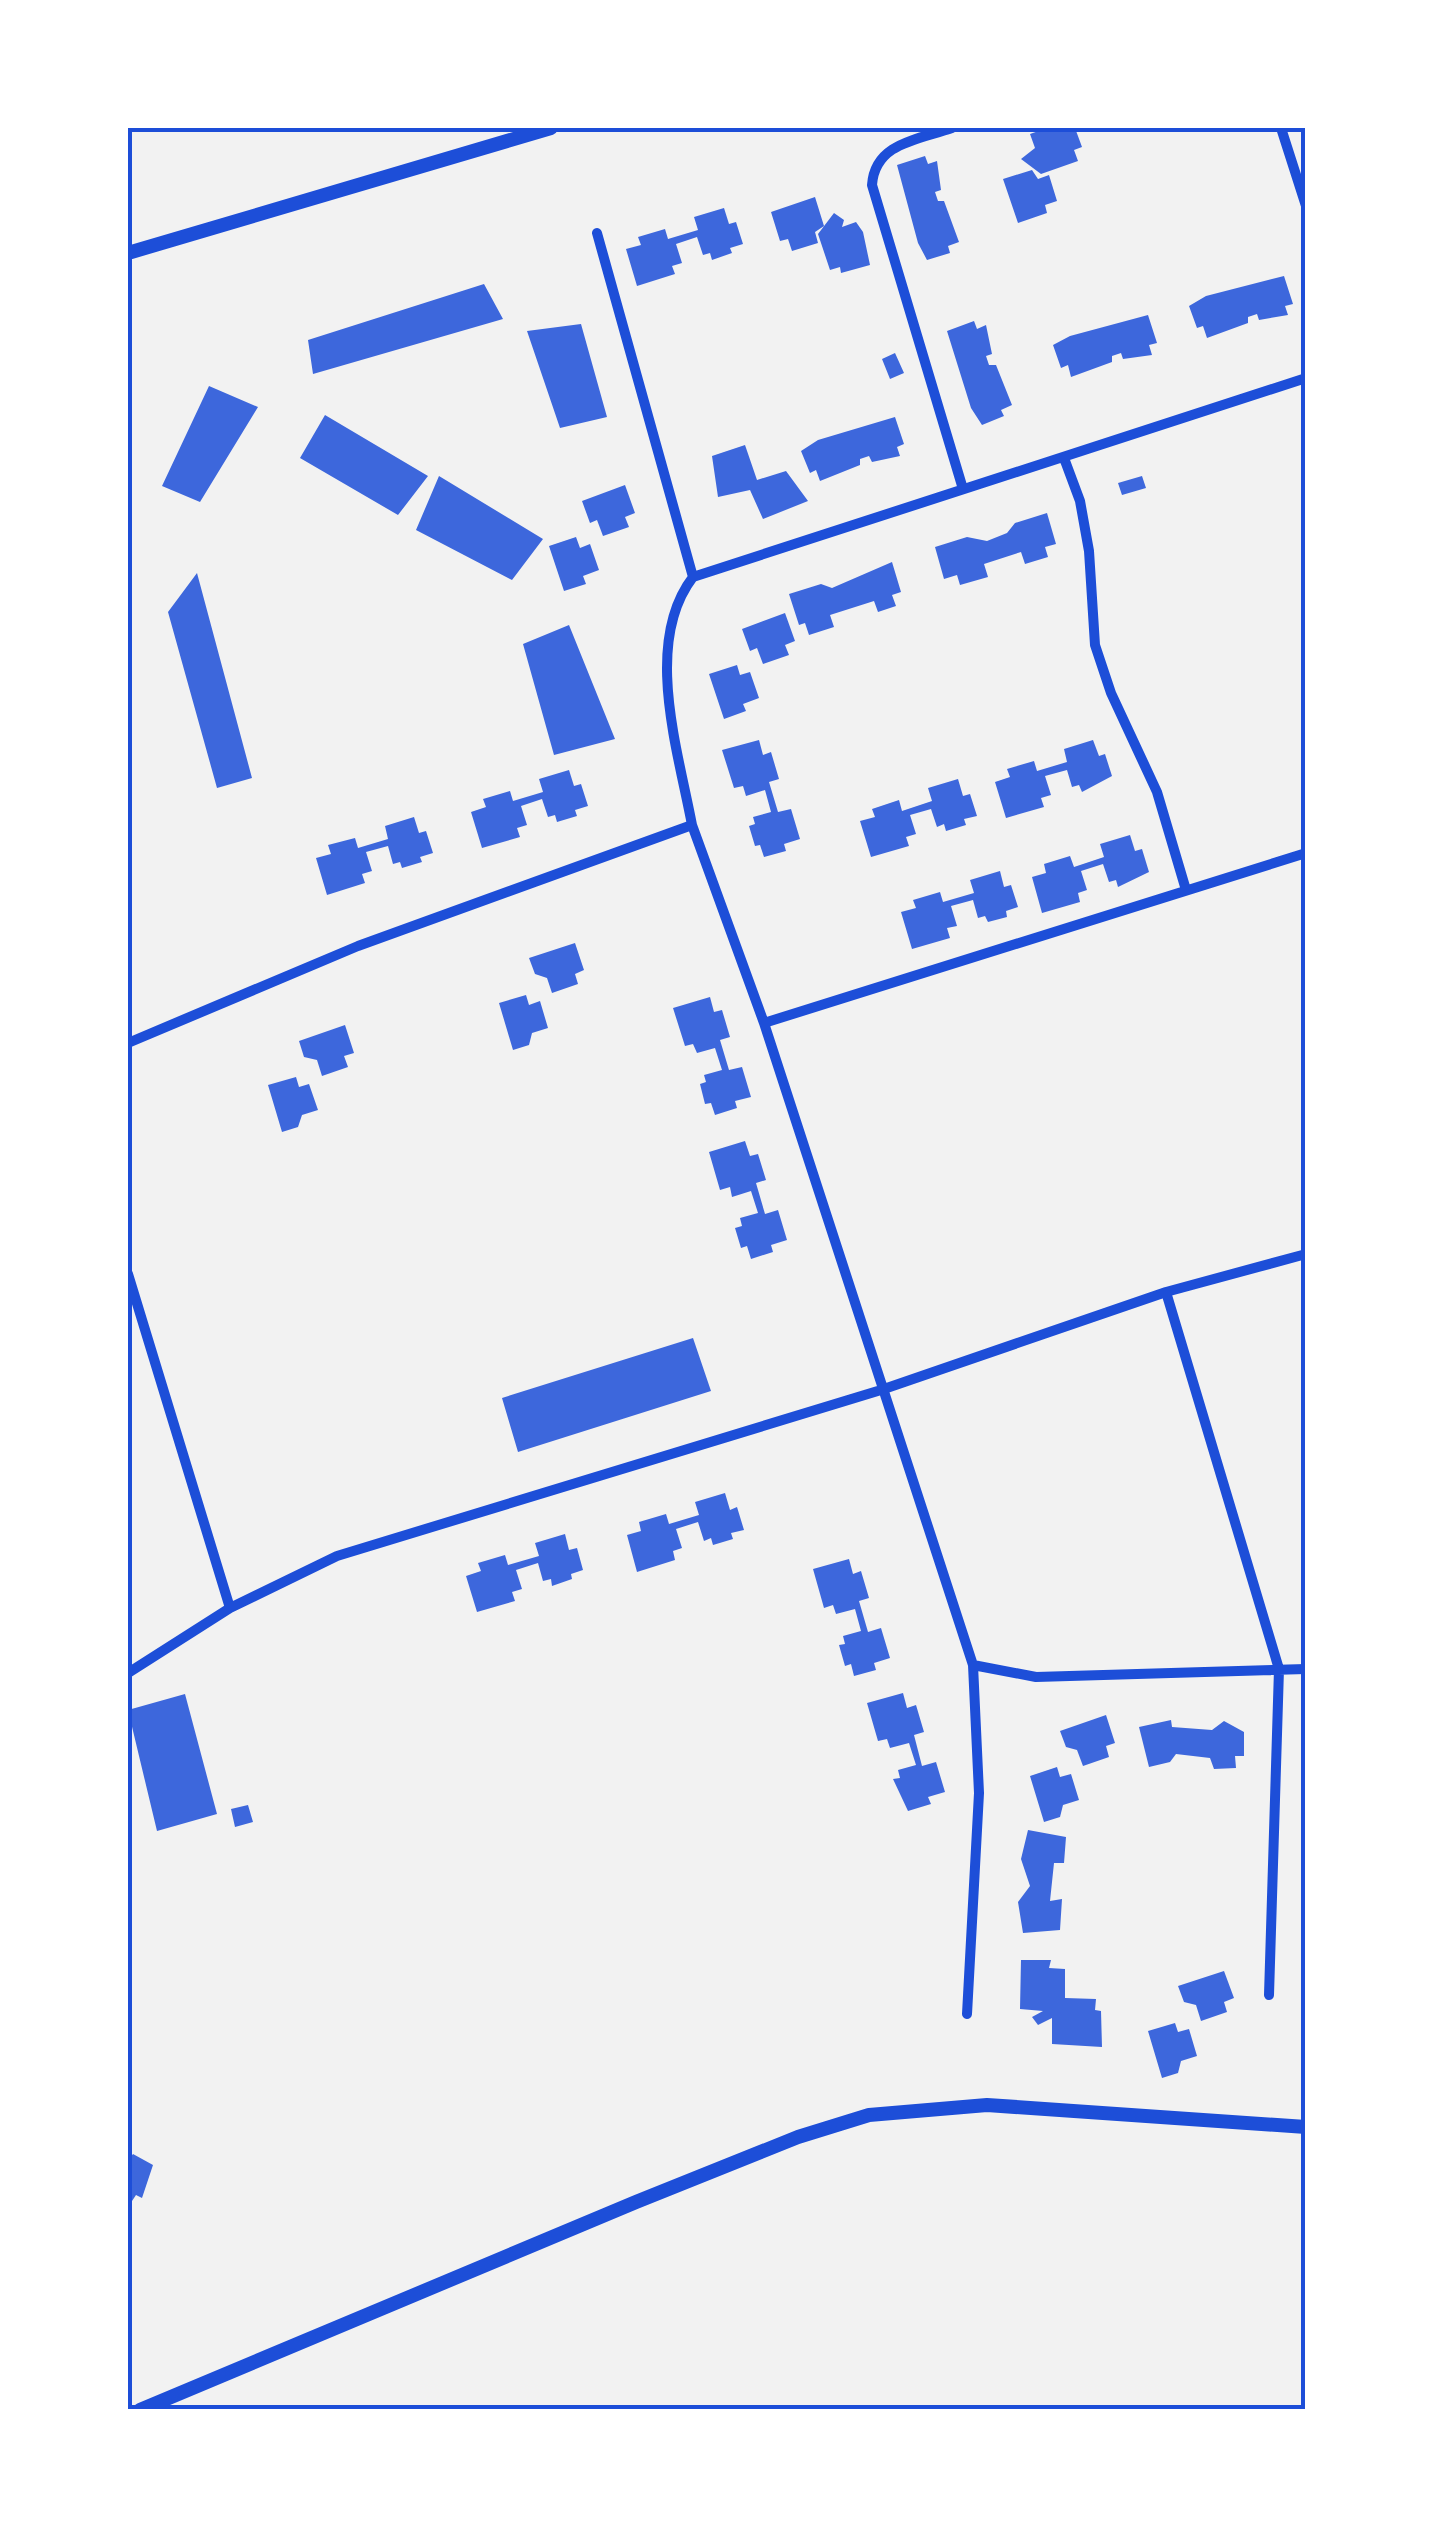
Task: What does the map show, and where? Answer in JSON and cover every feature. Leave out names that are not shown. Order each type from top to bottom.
[{"type":"street","points":[[128,253],[551,128]]},
{"type":"street","points":[[952,128],[884,153],[873,166],[872,186],[963,489]]},
{"type":"street","points":[[1280,128],[1306,206]]},
{"type":"street","points":[[598,232],[694,576]]},
{"type":"street","points":[[967,2014],[979,1793],[972,1665],[764,1023],[692,824],[670,692],[668,627],[677,598],[694,576],[1306,378]]},
{"type":"street","points":[[1064,458],[1080,501],[1089,551],[1095,645],[1111,693],[1157,792],[1186,890]]},
{"type":"street","points":[[128,1043],[358,946],[692,824]]},
{"type":"street","points":[[764,1023],[1306,854]]},
{"type":"street","points":[[128,1673],[230,1608],[337,1556],[881,1390],[1166,1292],[1306,1254]]},
{"type":"street","points":[[128,1274],[230,1608]]},
{"type":"street","points":[[1166,1292],[1279,1669],[1270,1995]]},
{"type":"street","points":[[972,1665],[1051,1677],[1306,1670]]},
{"type":"street","points":[[140,2410],[636,2202],[798,2137],[869,2115],[987,2105],[1306,2126]]},
{"type":"building","points":[[1047,128],[1075,128],[1082,147],[1074,150],[1078,161],[1041,174],[1021,159],[1035,148],[1030,134]]},
{"type":"building","points":[[925,156],[928,164],[937,161],[941,190],[935,192],[938,201],[944,201],[959,242],[948,246],[950,253],[927,260],[918,243],[897,165]]},
{"type":"building","points":[[1032,170],[1038,179],[1049,175],[1057,201],[1045,205],[1047,213],[1018,223],[1003,179]]},
{"type":"building","points":[[815,197],[824,226],[815,232],[818,243],[792,251],[788,239],[780,241],[771,212]]},
{"type":"building","points":[[724,208],[729,224],[736,222],[743,244],[712,260],[710,253],[703,255],[697,237],[676,244],[682,263],[672,266],[675,274],[637,286],[626,249],[641,245],[638,237],[665,229],[668,239],[698,230],[694,217]]},
{"type":"building","points":[[834,213],[844,220],[842,227],[856,222],[863,232],[870,265],[841,273],[840,267],[830,270],[818,234]]},
{"type":"building","points":[[1284,276],[1293,304],[1285,306],[1288,315],[1259,320],[1257,314],[1248,317],[1248,323],[1207,338],[1203,326],[1197,328],[1189,306],[1206,296]]},
{"type":"building","points":[[484,284],[503,319],[313,374],[308,340]]},
{"type":"building","points":[[1148,315],[1157,343],[1149,345],[1152,355],[1123,359],[1121,353],[1112,356],[1112,362],[1071,377],[1068,365],[1061,368],[1053,345],[1070,336]]},
{"type":"building","points":[[974,321],[977,329],[986,325],[992,354],[986,356],[989,365],[996,365],[1012,405],[1001,410],[1004,416],[982,425],[971,408],[947,331]]},
{"type":"building","points":[[581,324],[607,417],[560,428],[527,331]]},
{"type":"building","points":[[895,353],[904,373],[890,379],[882,359]]},
{"type":"building","points":[[209,386],[258,407],[200,502],[162,486]]},
{"type":"building","points":[[325,415],[428,476],[398,515],[300,458]]},
{"type":"building","points":[[895,417],[904,444],[897,447],[900,456],[872,462],[869,456],[860,459],[860,465],[820,481],[816,470],[810,473],[801,451],[818,440]]},
{"type":"building","points":[[745,445],[757,480],[786,471],[808,501],[763,519],[750,490],[718,497],[712,456]]},
{"type":"building","points":[[439,476],[543,539],[512,580],[416,530]]},
{"type":"building","points":[[1142,476],[1146,488],[1122,495],[1118,483]]},
{"type":"building","points":[[625,485],[635,513],[625,517],[629,527],[603,536],[597,520],[590,523],[582,501]]},
{"type":"building","points":[[1047,513],[1056,544],[1045,547],[1048,557],[1025,564],[1021,552],[984,564],[988,577],[960,585],[957,575],[944,579],[935,547],[967,537],[987,541],[1007,533],[1015,523]]},
{"type":"building","points":[[576,537],[580,548],[590,544],[599,570],[583,576],[586,584],[564,591],[549,546]]},
{"type":"building","points":[[892,562],[901,592],[892,595],[896,606],[878,612],[874,601],[830,615],[834,627],[809,635],[805,623],[799,625],[789,594],[821,584],[832,588]]},
{"type":"building","points":[[197,573],[252,778],[217,788],[168,612]]},
{"type":"building","points":[[785,613],[795,641],[785,645],[789,655],[763,664],[757,648],[750,651],[742,629]]},
{"type":"building","points":[[569,625],[615,739],[554,755],[523,644]]},
{"type":"building","points":[[737,665],[740,675],[750,672],[759,698],[743,704],[746,711],[724,719],[709,674]]},
{"type":"building","points":[[759,740],[763,755],[771,752],[779,779],[769,782],[778,812],[791,809],[800,839],[784,844],[786,851],[764,857],[760,845],[755,846],[749,826],[755,824],[753,817],[771,812],[765,790],[746,796],[743,786],[734,788],[722,750]]},
{"type":"building","points":[[1093,740],[1099,756],[1105,754],[1112,776],[1082,792],[1079,785],[1072,787],[1067,770],[1045,776],[1051,795],[1041,798],[1044,807],[1006,818],[995,782],[1010,777],[1007,769],[1034,761],[1037,771],[1067,762],[1064,749]]},
{"type":"building","points":[[569,770],[574,786],[581,784],[588,806],[575,810],[577,816],[557,822],[555,815],[548,817],[542,799],[521,806],[527,825],[517,828],[520,837],[482,848],[471,812],[486,807],[483,799],[510,791],[513,801],[543,792],[539,779]]},
{"type":"building","points":[[958,779],[963,796],[970,794],[977,816],[964,819],[966,825],[946,831],[944,824],[937,827],[931,809],[910,815],[916,834],[906,837],[909,846],[871,857],[860,821],[875,817],[872,809],[899,800],[902,811],[932,801],[928,788]]},
{"type":"building","points":[[414,817],[419,833],[426,831],[433,853],[420,857],[422,862],[402,868],[400,862],[393,864],[388,846],[366,852],[372,871],[362,874],[365,883],[327,895],[316,858],[331,854],[328,845],[355,838],[358,848],[388,839],[385,826]]},
{"type":"building","points":[[1130,835],[1135,851],[1142,849],[1149,872],[1118,887],[1116,880],[1109,882],[1103,864],[1081,871],[1087,890],[1078,893],[1080,902],[1042,913],[1032,877],[1046,873],[1044,864],[1070,856],[1074,867],[1104,857],[1100,844]]},
{"type":"building","points":[[1000,871],[1004,887],[1011,885],[1018,907],[1006,911],[1007,917],[988,922],[985,916],[978,918],[973,900],[951,906],[957,926],[947,928],[950,938],[912,949],[901,912],[916,908],[913,900],[940,892],[943,902],[974,893],[970,880]]},
{"type":"building","points":[[575,943],[584,970],[575,974],[578,984],[552,993],[547,978],[535,974],[529,958]]},
{"type":"building","points":[[526,995],[529,1005],[540,1001],[548,1028],[532,1033],[529,1045],[513,1050],[499,1003]]},
{"type":"building","points":[[710,997],[714,1012],[722,1010],[730,1037],[720,1040],[729,1070],[742,1067],[751,1097],[735,1101],[737,1108],[715,1115],[711,1103],[705,1104],[700,1084],[706,1082],[704,1075],[722,1070],[715,1048],[697,1053],[693,1044],[685,1046],[673,1008]]},
{"type":"building","points":[[345,1025],[354,1053],[344,1056],[348,1067],[322,1076],[317,1060],[304,1057],[299,1041]]},
{"type":"building","points":[[296,1077],[299,1087],[309,1084],[318,1110],[302,1115],[298,1127],[282,1132],[268,1085]]},
{"type":"building","points":[[745,1141],[750,1156],[758,1154],[766,1180],[756,1183],[765,1214],[778,1210],[787,1240],[771,1245],[773,1252],[751,1259],[747,1246],[741,1248],[735,1228],[742,1226],[740,1218],[758,1213],[751,1191],[732,1197],[730,1187],[720,1190],[709,1152]]},
{"type":"building","points":[[693,1338],[711,1391],[518,1452],[502,1398]]},
{"type":"building","points":[[725,1493],[730,1510],[737,1507],[744,1530],[731,1533],[733,1539],[713,1545],[711,1538],[704,1541],[698,1522],[676,1529],[682,1548],[673,1551],[675,1560],[637,1572],[627,1535],[641,1531],[639,1522],[666,1514],[669,1524],[699,1515],[695,1502]]},
{"type":"building","points":[[565,1534],[569,1550],[577,1548],[583,1570],[552,1586],[551,1579],[543,1581],[538,1563],[516,1570],[522,1589],[512,1592],[515,1601],[477,1612],[466,1576],[481,1571],[478,1563],[505,1555],[508,1565],[539,1556],[535,1543]]},
{"type":"building","points":[[849,1559],[853,1574],[861,1571],[869,1598],[859,1601],[868,1632],[881,1628],[890,1658],[874,1663],[876,1670],[854,1676],[851,1664],[845,1666],[839,1645],[845,1644],[843,1636],[861,1631],[855,1609],[836,1614],[833,1605],[824,1608],[813,1569]]},
{"type":"building","points":[[903,1693],[907,1708],[916,1705],[924,1732],[914,1735],[922,1766],[936,1762],[945,1792],[928,1797],[931,1804],[908,1811],[893,1779],[900,1778],[898,1770],[916,1765],[909,1743],[890,1748],[887,1739],[878,1741],[867,1703]]},
{"type":"building","points":[[185,1694],[217,1814],[157,1831],[128,1710]]},
{"type":"building","points":[[1106,1715],[1115,1743],[1106,1746],[1109,1757],[1083,1766],[1077,1750],[1066,1747],[1060,1731]]},
{"type":"building","points":[[1171,1720],[1172,1727],[1212,1730],[1224,1721],[1244,1732],[1244,1756],[1235,1756],[1236,1768],[1214,1769],[1210,1758],[1176,1754],[1170,1762],[1149,1767],[1139,1727]]},
{"type":"building","points":[[1057,1767],[1060,1777],[1071,1774],[1079,1800],[1063,1805],[1060,1817],[1044,1822],[1030,1776]]},
{"type":"building","points":[[248,1805],[253,1822],[235,1827],[231,1809]]},
{"type":"building","points":[[1028,1830],[1066,1837],[1064,1863],[1054,1863],[1050,1901],[1062,1899],[1060,1930],[1023,1933],[1018,1902],[1030,1886],[1021,1859]]},
{"type":"building","points":[[1021,1960],[1051,1960],[1049,1968],[1065,1969],[1065,1998],[1096,1999],[1095,2010],[1101,2011],[1102,2047],[1052,2044],[1052,2018],[1038,2025],[1032,2017],[1043,2011],[1020,2009]]},
{"type":"building","points":[[1224,1971],[1234,1998],[1224,2002],[1227,2012],[1201,2021],[1196,2005],[1184,2002],[1178,1986]]},
{"type":"building","points":[[1175,2023],[1178,2032],[1189,2029],[1197,2056],[1181,2061],[1178,2073],[1162,2078],[1148,2031]]},
{"type":"building","points":[[133,2154],[153,2165],[142,2198],[136,2195],[132,2201],[128,2199],[128,2160]]}]
